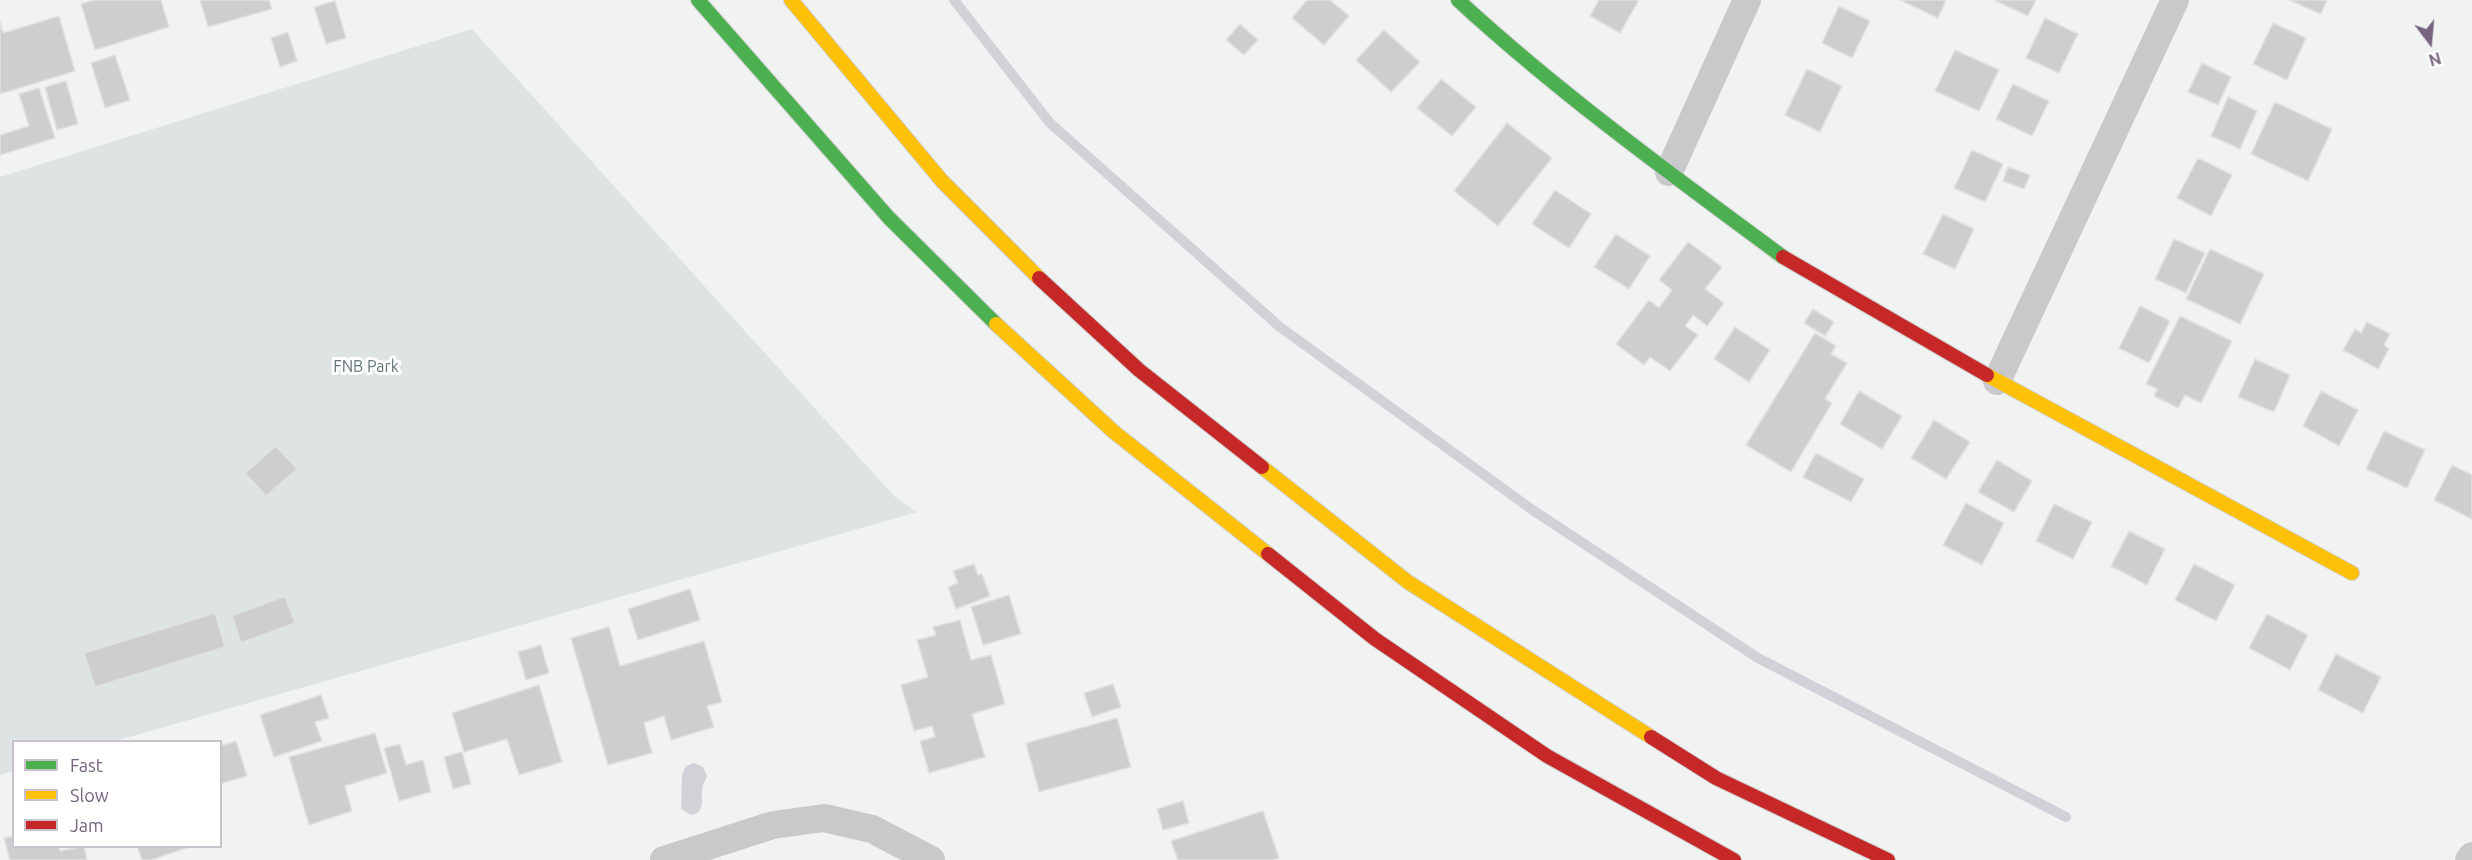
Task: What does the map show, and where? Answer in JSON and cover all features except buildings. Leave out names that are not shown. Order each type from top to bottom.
[{"type":"main road","points":[[698,0],[889,218],[1000,328],[1114,432],[1375,639],[1547,756],[1734,860]]},
{"type":"main road","points":[[790,0],[942,181],[1041,279],[1139,370],[1408,582],[1716,778],[1888,860]]},
{"type":"main road","points":[[1458,0],[1496,35],[1669,172],[1791,262],[1997,381],[2352,573]]},
{"type":"street","points":[[1669,172],[1747,0]]},
{"type":"street","points":[[1997,381],[2175,0]]},
{"type":"street","points":[[664,860],[774,825],[824,818],[872,829],[931,860]]},
{"type":"street","points":[[2469,860],[2472,856]]},
{"type":"green space","name":"FNB Park","points":[[472,29],[895,497],[917,512],[119,740],[12,740],[12,771],[0,775],[0,177]]},
{"type":"shaded area","points":[[694,763],[703,767],[707,776],[702,790],[701,807],[699,811],[691,815],[681,809],[682,775],[686,766]]},
{"type":"waterway","points":[[954,0],[1050,123],[1280,327],[1534,511],[1758,658],[2066,817]]},
{"type":"traffic: fast","points":[[698,0],[889,218],[996,324]]},
{"type":"traffic: fast","points":[[1458,0],[1576,101],[1783,257]]},
{"type":"traffic: slow","points":[[791,0],[942,181],[1039,278]]},
{"type":"traffic: slow","points":[[996,324],[1114,432],[1268,554]]},
{"type":"traffic: slow","points":[[1987,375],[2352,573]]},
{"type":"traffic: slow","points":[[1262,467],[1408,582],[1651,737]]},
{"type":"traffic: jam","points":[[1783,257],[1987,375]]},
{"type":"traffic: jam","points":[[1039,278],[1139,370],[1262,467]]},
{"type":"traffic: jam","points":[[1268,554],[1375,639],[1547,756],[1734,860]]},
{"type":"traffic: jam","points":[[1651,737],[1716,778],[1888,860]]}]
